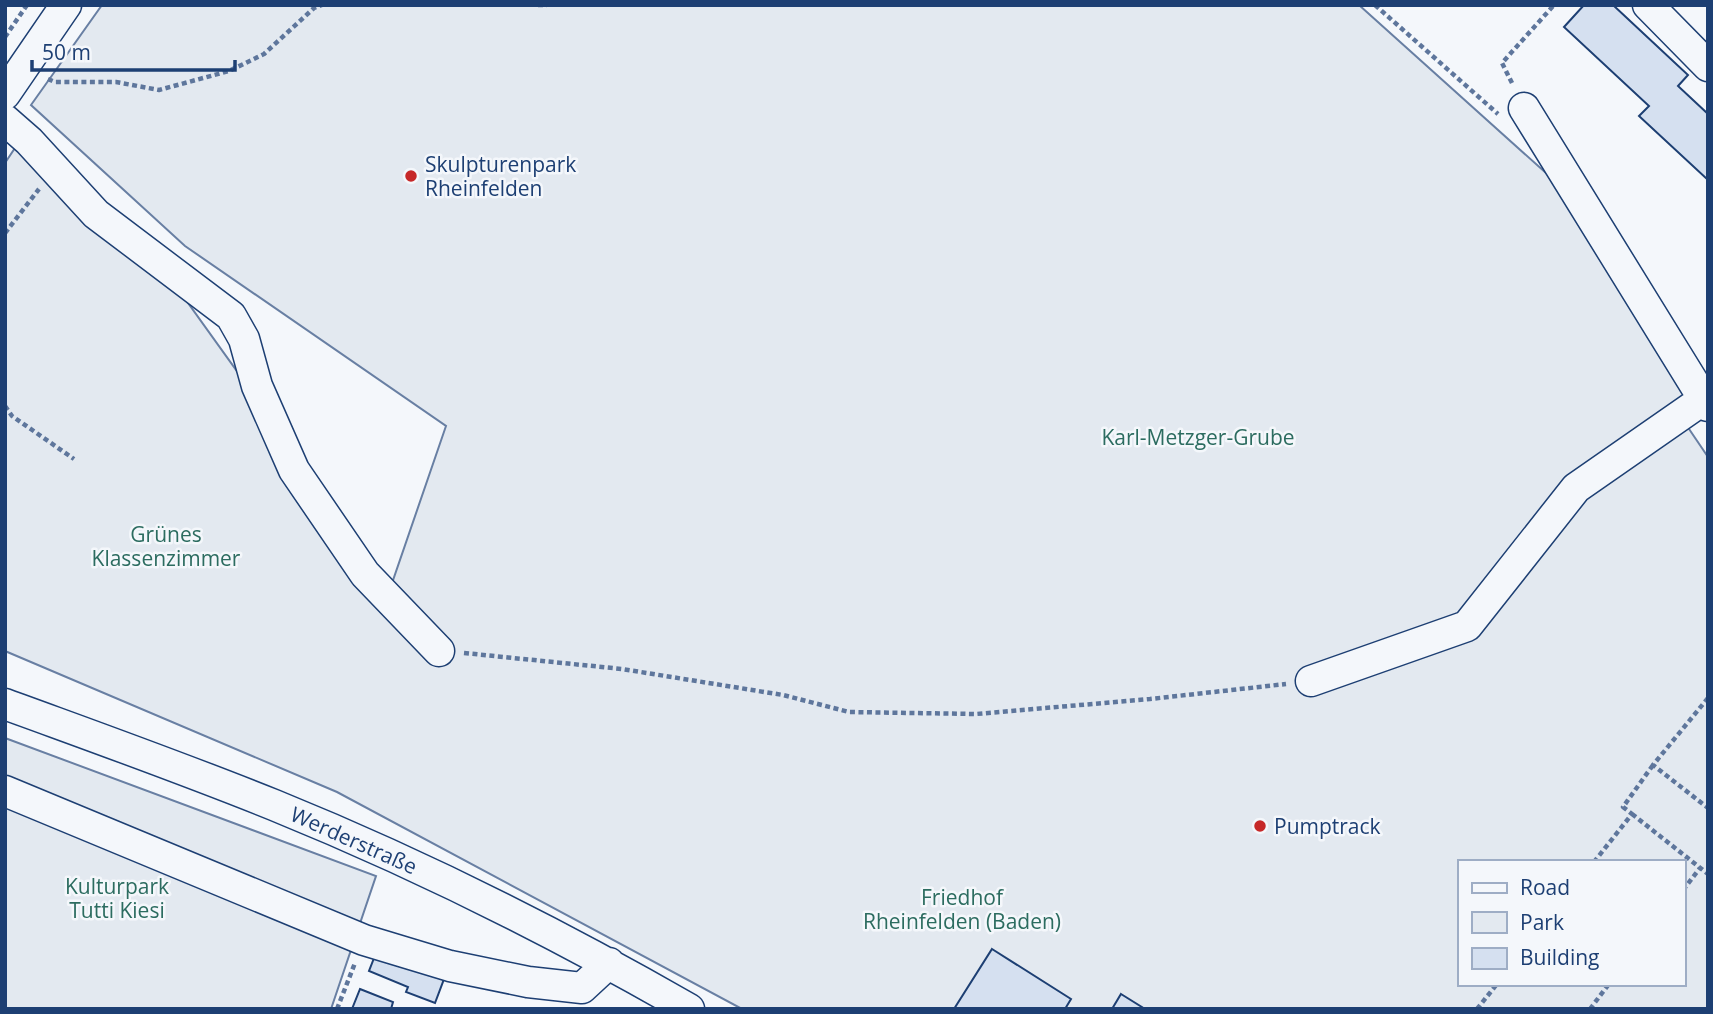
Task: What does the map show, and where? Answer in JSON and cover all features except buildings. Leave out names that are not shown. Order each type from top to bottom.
[{"type":"street","points":[[5,94],[66,5]]},
{"type":"street","points":[[1648,5],[1708,66]]},
{"type":"street","points":[[1311,681],[1467,626],[1576,488],[1706,403],[1512,111]]},
{"type":"street","points":[[5,120],[96,214],[231,316],[244,339],[257,386],[294,470],[365,574],[439,651]]},
{"type":"street","name":"Werderstraße","points":[[5,704],[287,810],[473,894],[609,963],[689,1009]]},
{"type":"street","points":[[5,791],[364,940],[450,965],[528,982],[582,988],[609,963]]},
{"type":"path","points":[[5,37],[27,5]]},
{"type":"path","points":[[24,68],[54,82],[116,82],[159,90],[229,71],[264,54],[314,8],[322,5]]},
{"type":"path","points":[[538,5],[547,5]]},
{"type":"path","points":[[1375,5],[1512,111]]},
{"type":"path","points":[[1512,111],[1502,63],[1554,5]]},
{"type":"path","points":[[5,233],[54,169]]},
{"type":"path","points":[[5,406],[12,416],[74,459]]},
{"type":"path","points":[[439,651],[622,669],[783,695],[849,712],[976,714],[1150,699],[1311,681]]},
{"type":"path","points":[[1708,698],[1653,765],[1623,807],[1708,874]]},
{"type":"path","points":[[1653,765],[1708,808]]},
{"type":"path","points":[[1596,860],[1632,814]]},
{"type":"path","points":[[1685,887],[1700,868]]},
{"type":"path","points":[[337,1009],[364,940]]},
{"type":"path","points":[[1477,1009],[1495,986]]},
{"type":"path","points":[[1590,1009],[1607,986]]},
{"type":"green space","name":"Karl-Metzger-Grube","points":[[102,5],[1359,5],[1556,182],[1685,383],[1685,423],[1708,457],[1708,1009],[742,1009],[337,792],[5,651],[5,163],[15,148],[155,257],[391,586],[446,426],[185,246],[31,105]]},
{"type":"green space","name":"Kulturpark Tutti Kiesi","points":[[5,738],[376,876],[331,1009],[5,1009]]},
{"type":"place","name":"Skulpturenpark Rheinfelden","points":[[411,176]]},
{"type":"place","name":"Pumptrack","points":[[1260,826]]},
{"type":"park label","name":"Grünes Klassenzimmer","points":[[166,546]]},
{"type":"park label","name":"Friedhof Rheinfelden (Baden)","points":[[962,909]]}]
